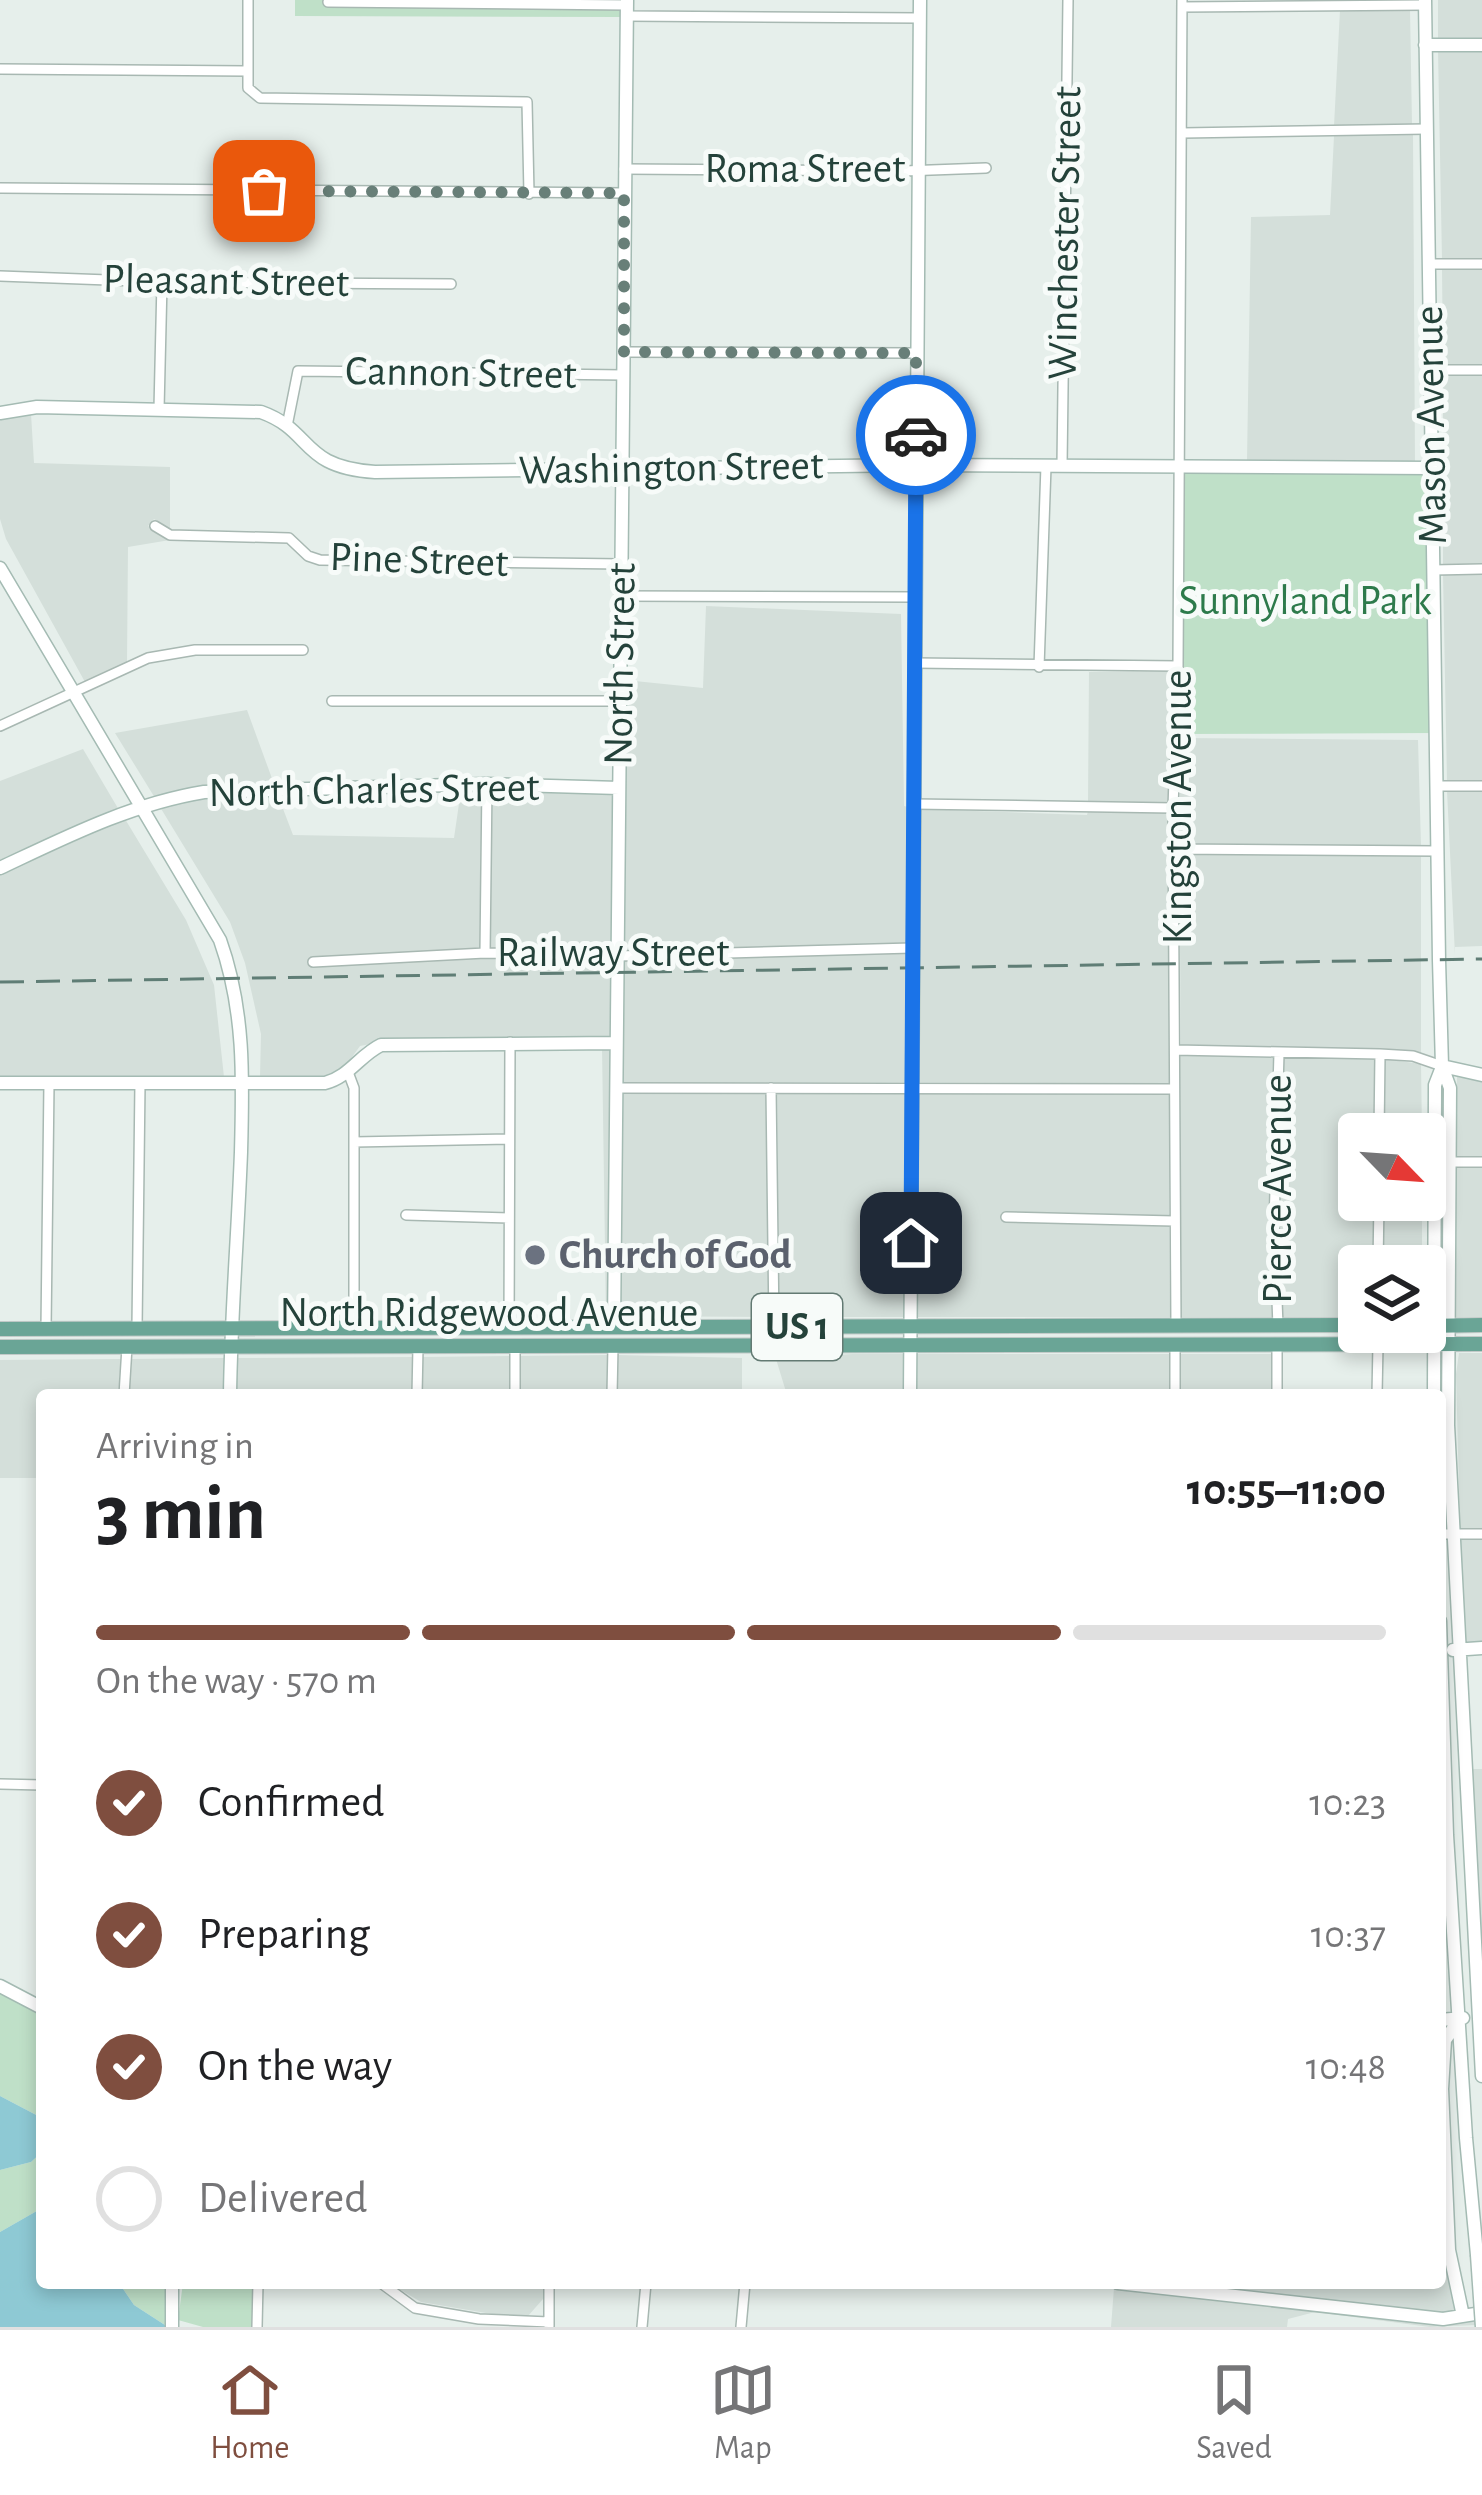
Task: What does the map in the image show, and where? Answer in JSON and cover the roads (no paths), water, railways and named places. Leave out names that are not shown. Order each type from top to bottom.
[{"type":"main road","name":"North Ridgewood Avenue","points":[[0,1329],[1338,1325]]},
{"type":"main road","points":[[1446,1326],[1482,1325]]},
{"type":"main road","points":[[418,1346],[440,1328]]},
{"type":"main road","name":"North Ridgewood Avenue","points":[[0,1348],[1338,1344]]},
{"type":"main road","name":"North Ridgewood Avenue","points":[[1446,1346],[1482,1344]]},
{"type":"street","points":[[248,0],[248,88],[260,98],[527,102],[529,194]]},
{"type":"street","points":[[910,1389],[920,0]]},
{"type":"street","name":"Winchester Street","points":[[1062,466],[1068,0]]},
{"type":"street","points":[[328,2],[920,18]]},
{"type":"street","points":[[1182,4],[1425,2]]},
{"type":"street","name":"Mason Avenue","points":[[1425,2],[1437,851],[1442,1066],[1450,1088],[1443,1245]]},
{"type":"street","name":"Kingston Avenue","points":[[1175,1326],[1173,808],[1182,4]]},
{"type":"street","name":"North Street","points":[[614,1327],[626,7]]},
{"type":"street","points":[[1425,45],[1482,45]]},
{"type":"street","points":[[0,69],[247,71]]},
{"type":"street","points":[[1183,133],[1426,130]]},
{"type":"street","name":"Roma Street","points":[[624,169],[986,168]]},
{"type":"street","points":[[0,188],[624,193]]},
{"type":"street","points":[[1428,264],[1482,264]]},
{"type":"street","name":"Pleasant Street","points":[[0,276],[451,284]]},
{"type":"street","points":[[159,409],[162,282]]},
{"type":"street","name":"Cannon Street","points":[[624,352],[916,353]]},
{"type":"street","points":[[1430,370],[1482,370]]},
{"type":"street","name":"Cannon Street","points":[[287,426],[298,371],[624,375]]},
{"type":"street","points":[[0,413],[37,407],[261,412],[287,426]]},
{"type":"street","name":"Washington Street","points":[[287,426],[314,455],[331,466],[352,470],[916,465],[1431,468]]},
{"type":"street","points":[[1039,668],[1046,466]]},
{"type":"street","name":"Pine Street","points":[[155,526],[170,535],[290,538],[308,556],[320,560],[621,564]]},
{"type":"street","points":[[0,568],[220,940],[228,962],[242,1026],[243,1082],[230,1389]]},
{"type":"street","points":[[1433,570],[1482,569]]},
{"type":"street","points":[[620,596],[915,597]]},
{"type":"street","points":[[0,726],[148,658],[195,650],[303,650]]},
{"type":"street","points":[[915,664],[1178,666]]},
{"type":"street","points":[[332,701],[620,701]]},
{"type":"street","points":[[485,952],[488,784]]},
{"type":"street","name":"North Charles Street","points":[[0,868],[90,826],[179,796],[234,789],[488,784],[619,788]]},
{"type":"street","points":[[1436,786],[1482,786]]},
{"type":"street","points":[[914,804],[1173,808]]},
{"type":"street","points":[[1174,849],[1437,851]]},
{"type":"street","name":"Railway Street","points":[[313,962],[485,952],[618,956],[913,948]]},
{"type":"street","points":[[509,1328],[511,1042]]},
{"type":"street","points":[[0,1083],[325,1082],[348,1072],[365,1052],[381,1045],[616,1042]]},
{"type":"street","points":[[1175,1050],[1413,1056],[1482,1075]]},
{"type":"street","name":"Pierce Avenue","points":[[1278,1326],[1274,1224],[1279,1053]]},
{"type":"street","points":[[1379,1113],[1380,1054]]},
{"type":"street","name":"Mason Avenue","points":[[1436,1245],[1435,1085],[1442,1066]]},
{"type":"street","points":[[348,1072],[354,1088],[353,1328]]},
{"type":"street","points":[[46,1329],[49,1082]]},
{"type":"street","points":[[137,1328],[140,1083]]},
{"type":"street","points":[[616,1088],[1174,1089]]},
{"type":"street","points":[[771,1088],[774,1328]]},
{"type":"street","points":[[354,1142],[509,1139]]},
{"type":"street","points":[[1450,1162],[1482,1162]]},
{"type":"street","points":[[406,1215],[509,1218]]},
{"type":"street","points":[[1006,1217],[1174,1221]]},
{"type":"street","points":[[1175,1345],[1175,1389]]},
{"type":"street","name":"Pierce Avenue","points":[[1277,1345],[1277,1389]]},
{"type":"street","points":[[417,1389],[418,1346]]},
{"type":"street","points":[[515,1346],[515,1389]]},
{"type":"street","points":[[612,1389],[613,1346]]},
{"type":"street","points":[[124,1389],[127,1347]]},
{"type":"street","points":[[1378,1353],[1378,1389]]},
{"type":"street","name":"Mason Avenue","points":[[1435,1389],[1440,1353]]},
{"type":"street","name":"Mason Avenue","points":[[1441,1353],[1442,1389]]},
{"type":"street","points":[[1446,1534],[1482,1534]]},
{"type":"street","name":"Mason Avenue","points":[[1446,1534],[1447,1577],[1459,1650],[1482,2075]]},
{"type":"street","points":[[1446,1651],[1482,1648]]},
{"type":"street","points":[[0,1784],[36,1785]]},
{"type":"street","points":[[1446,1798],[1482,2327]]},
{"type":"street","points":[[0,1986],[36,2005]]},
{"type":"street","points":[[1446,2020],[1480,2017]]},
{"type":"street","points":[[1446,2039],[1460,2019]]},
{"type":"street","points":[[1446,2254],[1463,2316]]},
{"type":"street","points":[[172,2289],[172,2322]]},
{"type":"street","points":[[257,2327],[258,2289]]},
{"type":"street","points":[[389,2289],[415,2308],[549,2325],[549,2289]]},
{"type":"street","points":[[642,2327],[645,2289]]},
{"type":"street","points":[[741,2327],[744,2289]]},
{"type":"street","points":[[1173,2289],[1437,2318],[1482,2313]]},
{"type":"water","points":[[0,2096],[36,2115],[36,2157],[0,2170]]},
{"type":"water","points":[[36,2211],[36,2289],[123,2289],[134,2305],[168,2327],[0,2327],[0,2232]]},
{"type":"railway","points":[[0,982],[1482,959]]},
{"type":"place","name":"Church of God","points":[[535,1255]]},
{"type":"park label","name":"Sunnyland Park","points":[[1305,601]]}]
